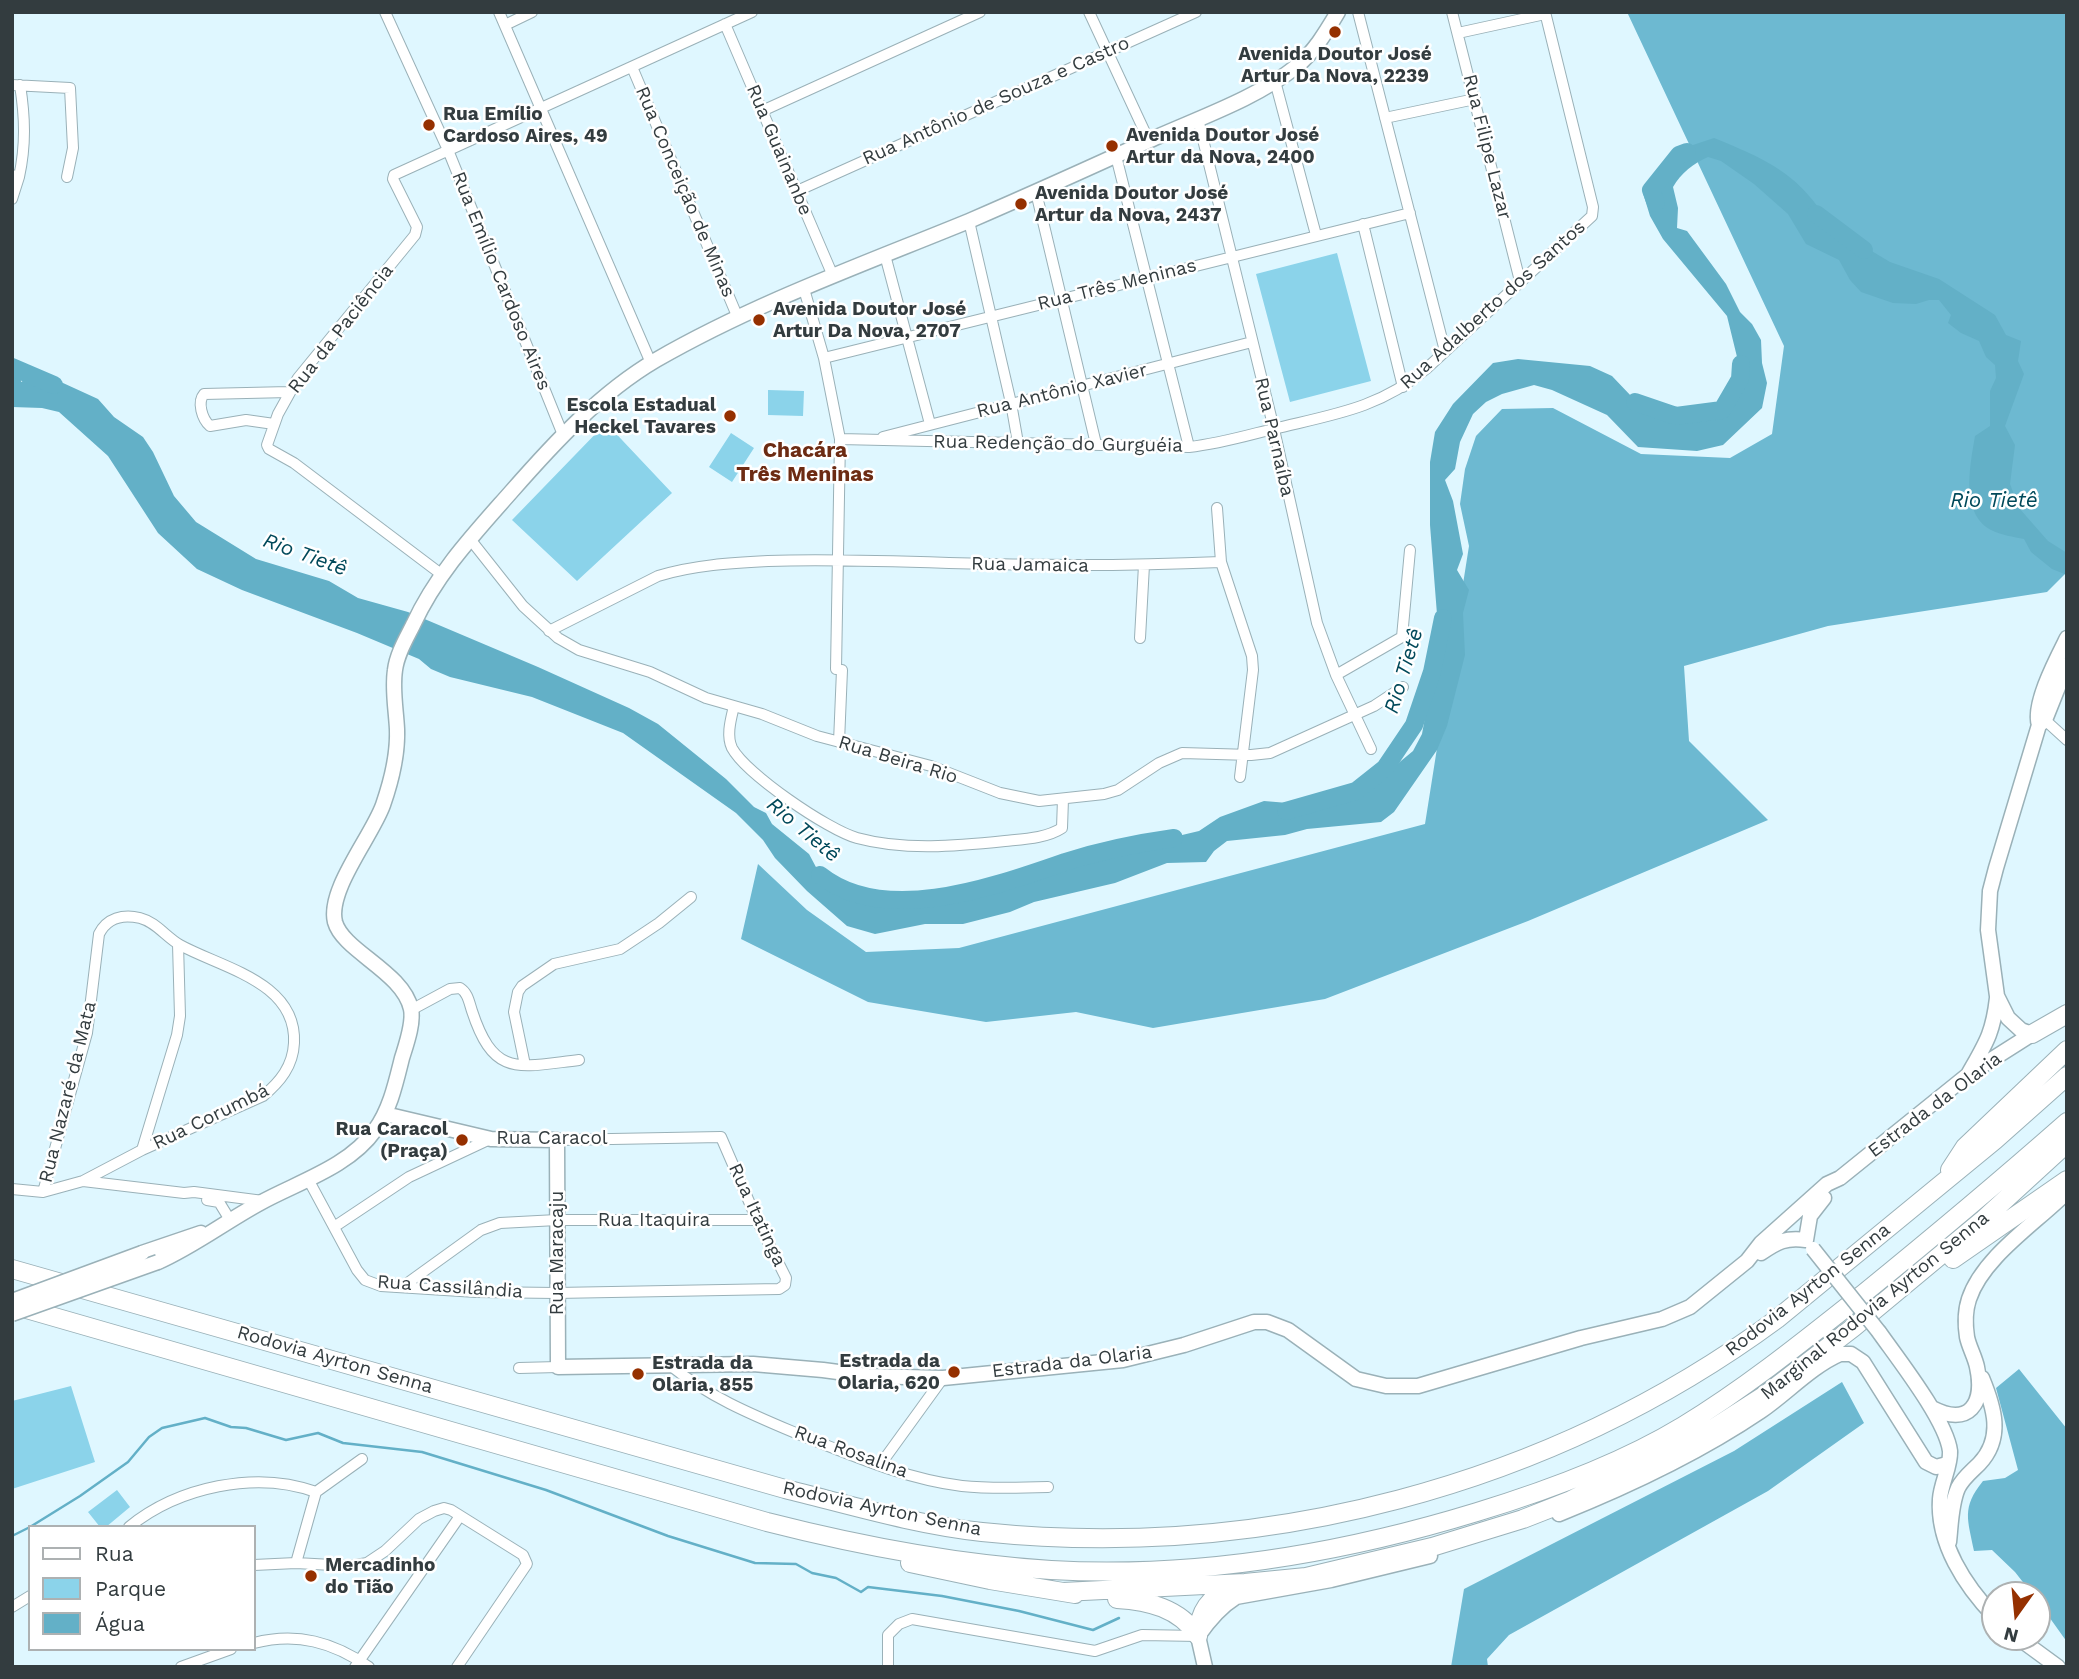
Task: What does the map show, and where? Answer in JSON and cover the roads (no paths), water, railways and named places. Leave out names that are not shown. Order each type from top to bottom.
[{"type":"highway","points":[[2032,1034],[2067,1014]]},
{"type":"highway","points":[[1941,1183],[1965,1147],[2067,1050]]},
{"type":"highway","name":"Rodovia Ayrton Senna","points":[[12,1269],[760,1482],[891,1515],[979,1531],[1051,1538],[1184,1536],[1325,1518],[1401,1501],[1483,1475],[1564,1442],[1671,1388],[1743,1344],[1777,1319],[1995,1140],[2067,1076]]},
{"type":"highway","name":"Rodovia Ayrton Senna","points":[[12,1303],[837,1540],[914,1554],[1052,1570],[1133,1571],[1223,1566],[1372,1542],[1527,1496],[1594,1469],[1681,1427],[1782,1359],[1936,1235],[2067,1122]]},
{"type":"highway","name":"Marginal Rodovia Ayrton Senna","points":[[1063,1592],[1245,1583],[1306,1577],[1433,1547],[1569,1501],[1659,1457],[1741,1411],[1794,1374],[1880,1307],[1984,1219],[2067,1143]]},
{"type":"highway","points":[[1880,1307],[2067,1180]]},
{"type":"highway","points":[[837,1540],[928,1568],[1063,1592],[1155,1604],[1178,1616],[1201,1652]]},
{"type":"highway","points":[[1201,1652],[1198,1621],[1212,1598],[1245,1583]]},
{"type":"main road","points":[[12,1314],[187,1249],[215,1228],[308,1179],[356,1150],[372,1135],[385,1114],[403,1054],[411,1010],[388,974],[342,935],[335,923],[335,907],[340,888],[383,805],[390,780],[397,736],[394,675],[398,656],[424,602],[442,574],[563,435],[602,398],[651,363],[738,318],[1035,192],[1198,119],[1275,81],[1310,54],[1338,12]]},
{"type":"main road","points":[[1969,1074],[1989,1038],[1997,996],[1987,930],[1990,891],[2052,670],[2067,638]]},
{"type":"main road","points":[[2040,720],[2067,665]]},
{"type":"main road","points":[[1997,996],[2008,1018],[2021,1030],[2032,1034]]},
{"type":"main road","name":"Estrada da Olaria","points":[[1747,1261],[1761,1243],[1827,1184],[1840,1178],[1969,1074],[2032,1034]]},
{"type":"main road","name":"Rua Caracol","points":[[385,1114],[491,1139],[556,1140]]},
{"type":"main road","name":"Rua Maracaju","points":[[556,1140],[558,1367]]},
{"type":"main road","name":"Estrada da Olaria","points":[[558,1367],[753,1364],[868,1377],[943,1378],[1122,1360],[1184,1345],[1254,1322],[1266,1322],[1288,1330],[1340,1370],[1356,1378],[1386,1386],[1418,1386],[1581,1338],[1662,1319],[1690,1307],[1747,1261],[1780,1241],[1790,1238],[1810,1244],[1807,1225],[1815,1207],[1840,1178]]},
{"type":"main road","points":[[1949,1546],[1954,1500],[1959,1487],[1964,1478],[1988,1454],[1996,1430],[1989,1394],[1968,1340],[1968,1300],[1988,1266],[2067,1192]]},
{"type":"main road","points":[[12,1303],[215,1228]]},
{"type":"main road","points":[[1810,1244],[1879,1332],[1932,1408],[1950,1451],[1940,1495],[1943,1535],[1962,1576],[1981,1602]]},
{"type":"main road","name":"Marginal Rodovia Ayrton Senna","points":[[1201,1652],[1209,1620],[1225,1604],[1245,1594],[1382,1569],[1528,1526],[1593,1500],[1712,1441],[1761,1411],[1840,1354],[1851,1354],[1863,1362],[1926,1462],[1936,1467],[1947,1464]]},
{"type":"main road","points":[[1932,1408],[1950,1416],[1966,1414],[1973,1408],[1979,1389],[1977,1367]]},
{"type":"main road","points":[[2036,1651],[2058,1667]]},
{"type":"street","name":"Rua Emílio Cardoso Aires","points":[[385,12],[448,150],[563,435]]},
{"type":"street","points":[[499,12],[651,363]]},
{"type":"street","points":[[505,25],[532,12]]},
{"type":"street","points":[[448,150],[752,12]]},
{"type":"street","points":[[762,111],[980,12]]},
{"type":"street","points":[[1089,12],[1149,141]]},
{"type":"street","name":"Rua Antônio de Souza e Castro","points":[[797,191],[1196,12]]},
{"type":"street","points":[[1358,12],[1445,351]]},
{"type":"street","name":"Rua Filipe Lazar","points":[[1452,12],[1520,282]]},
{"type":"street","points":[[1458,33],[1545,13]]},
{"type":"street","name":"Rua Adalberto dos Santos","points":[[1274,429],[1357,408],[1403,387],[1587,222],[1593,212],[1545,13]]},
{"type":"street","name":"Rua Guainanbe","points":[[725,24],[833,276]]},
{"type":"street","name":"Rua Conceição de Minas","points":[[632,67],[738,318]]},
{"type":"street","points":[[1275,81],[1315,236]]},
{"type":"street","points":[[12,199],[26,122],[16,85],[70,88],[73,148],[67,177]]},
{"type":"street","points":[[1385,118],[1475,99]]},
{"type":"street","name":"Rua Parnaíba","points":[[1198,119],[1274,429],[1314,612],[1336,675],[1371,749]]},
{"type":"street","name":"Rua da Paciência","points":[[274,424],[289,392],[415,235],[417,227],[393,179],[396,174],[448,150]]},
{"type":"street","points":[[1116,156],[1189,447]]},
{"type":"street","points":[[1035,192],[1096,444]]},
{"type":"street","name":"Rua Três Meninas","points":[[824,358],[1410,213]]},
{"type":"street","points":[[969,221],[1011,403],[1017,443]]},
{"type":"street","points":[[1363,224],[1403,387]]},
{"type":"street","points":[[885,255],[930,424]]},
{"type":"street","points":[[804,289],[824,358],[840,439],[839,742]]},
{"type":"street","name":"Rua Antônio Xavier","points":[[873,440],[1252,342]]},
{"type":"street","points":[[289,392],[204,394],[200,402],[210,426],[246,420],[274,424],[268,441],[269,449],[294,463],[442,574]]},
{"type":"street","name":"Rua Redenção do Gurguéia","points":[[840,439],[1189,447],[1274,429]]},
{"type":"street","points":[[1217,508],[1221,562],[1252,656],[1253,681],[1240,777]]},
{"type":"street","name":"Rua Beira Rio","points":[[470,539],[523,606],[549,631],[579,650],[650,672],[706,698],[762,713],[817,736],[931,766],[1010,796],[1039,801],[1118,790],[1159,763],[1182,753],[1261,755],[1277,751],[1355,716],[1403,687]]},
{"type":"street","points":[[1336,675],[1402,637],[1410,550]]},
{"type":"street","name":"Rua Jamaica","points":[[549,631],[633,586],[674,570],[711,565],[838,558],[979,564],[1144,565],[1221,562]]},
{"type":"street","points":[[1140,638],[1144,565]]},
{"type":"street","points":[[734,706],[729,739],[741,759],[778,792],[844,833],[869,840],[938,846],[998,842],[1059,831],[1063,826],[1063,799]]},
{"type":"street","points":[[2040,720],[2067,740]]},
{"type":"street","points":[[525,1065],[514,1012],[522,986],[554,964],[620,949],[691,897]]},
{"type":"street","name":"Rua Corumbá","points":[[83,1181],[142,1150],[263,1096],[277,1084],[288,1069],[293,1053],[291,1017],[281,1001],[262,984],[178,944],[148,921],[140,918],[117,918]]},
{"type":"street","name":"Rua Nazaré da Mata","points":[[43,1192],[87,1033],[99,934],[108,921],[117,918]]},
{"type":"street","points":[[142,1150],[177,1035],[180,1016],[178,944]]},
{"type":"street","points":[[411,1010],[450,989],[464,989],[481,1037],[487,1047],[505,1062],[525,1065],[579,1060]]},
{"type":"street","name":"Rua Caracol","points":[[556,1140],[721,1138]]},
{"type":"street","name":"Rua Itatinga","points":[[721,1138],[786,1278],[785,1285],[779,1289]]},
{"type":"street","points":[[334,1227],[409,1177],[491,1139]]},
{"type":"street","name":"Rua Cassilândia","points":[[308,1179],[357,1270],[365,1280],[381,1286],[476,1292],[556,1293],[779,1289]]},
{"type":"street","points":[[12,1189],[43,1192],[83,1181],[263,1201]]},
{"type":"street","points":[[184,1193],[194,1198],[219,1202],[230,1220]]},
{"type":"street","name":"Rua Itaquira","points":[[402,1287],[490,1225],[557,1220],[757,1220]]},
{"type":"street","name":"Rua Rosalina","points":[[671,1366],[702,1389],[735,1406],[838,1451],[880,1465],[929,1480],[962,1486],[1048,1487]]},
{"type":"street","points":[[519,1368],[558,1367]]},
{"type":"street","points":[[880,1465],[943,1378]]},
{"type":"street","points":[[296,1563],[316,1492],[362,1459]]},
{"type":"street","points":[[132,1525],[155,1508],[199,1490],[247,1483],[287,1485],[316,1492]]},
{"type":"street","points":[[256,1565],[296,1563],[350,1566],[367,1563],[386,1550],[419,1518],[434,1511],[451,1510],[523,1555],[527,1564],[526,1570],[457,1667]]},
{"type":"street","points":[[357,1663],[460,1516]]},
{"type":"street","points":[[12,1607],[28,1597]]},
{"type":"street","points":[[888,1667],[888,1635],[899,1624],[912,1619],[1095,1651],[1142,1635],[1201,1652],[1194,1667]]},
{"type":"street","points":[[256,1642],[269,1639],[310,1640],[330,1645],[357,1663],[369,1667]]},
{"type":"street","points":[[181,1667],[225,1651]]},
{"type":"water","name":"Rio Tietê","points":[[1714,138],[1771,164],[1786,174],[1812,199],[1837,236],[1850,238],[1890,262],[1939,279],[1995,315],[2006,335],[2021,341],[2018,361],[2024,374],[2005,426],[2015,445],[2010,484],[2019,508],[2048,541],[2067,553],[2067,575],[2052,569],[2031,552],[2024,539],[1991,530],[1981,522],[1975,512],[1970,488],[1973,448],[1975,436],[1990,426],[1990,391],[1996,378],[1995,365],[1986,357],[1979,341],[1961,333],[1948,323],[1951,315],[1939,300],[1916,304],[1893,303],[1861,292],[1850,280],[1839,260],[1806,244],[1788,214],[1754,184],[1721,161],[1708,157],[1688,169],[1673,187],[1678,208],[1677,228],[1687,231],[1726,284],[1740,312],[1752,324],[1761,340],[1762,363],[1767,383],[1762,408],[1723,445],[1697,451],[1638,447],[1607,415],[1552,390],[1534,385],[1502,394],[1486,402],[1473,414],[1460,442],[1455,469],[1445,480],[1453,501],[1463,554],[1457,570],[1469,590],[1463,613],[1465,655],[1447,726],[1437,750],[1394,812],[1381,822],[1307,829],[1285,835],[1227,841],[1214,851],[1206,862],[1167,863],[1115,883],[1034,902],[1010,912],[963,924],[925,924],[875,934],[847,926],[807,891],[736,813],[623,733],[532,697],[450,677],[431,669],[419,659],[242,590],[197,569],[158,533],[108,456],[59,412],[42,408],[12,407],[12,356],[20,365],[21,382],[39,372],[98,399],[114,417],[143,437],[174,496],[196,522],[256,559],[329,581],[358,598],[408,612],[629,708],[658,724],[726,779],[754,807],[766,813],[772,824],[809,854],[817,869],[836,884],[841,894],[869,903],[896,897],[931,903],[943,893],[970,884],[989,891],[1140,845],[1199,831],[1220,817],[1264,801],[1312,805],[1366,790],[1413,751],[1422,734],[1439,640],[1430,525],[1430,462],[1435,432],[1453,404],[1493,363],[1518,359],[1590,366],[1612,376],[1632,397],[1674,415],[1701,419],[1719,414],[1731,402],[1738,361],[1727,316],[1663,239],[1650,216],[1643,193],[1662,177],[1673,156],[1690,146]]},
{"type":"waterway","name":"Rio Tietê","points":[[1656,203],[1651,190],[1679,155],[1687,152]]},
{"type":"waterway","name":"Rio Tietê","points":[[1816,214],[1864,250]]},
{"type":"waterway","name":"Rio Tietê","points":[[1635,402],[1676,416],[1722,410],[1740,379],[1741,364]]},
{"type":"waterway","name":"Rio Tietê","points":[[12,367],[54,385]]},
{"type":"waterway","name":"Rio Tietê","points":[[1286,811],[1356,791],[1385,768],[1414,725],[1432,672],[1443,618]]},
{"type":"waterway","name":"Rio Tietê","points":[[820,875],[846,890],[876,898],[908,900],[941,897],[1006,881],[1092,854],[1174,838]]},
{"type":"waterway","points":[[33,1525],[128,1462],[149,1437],[162,1428],[205,1418],[286,1440],[318,1433],[343,1443],[422,1452],[546,1490],[668,1536],[755,1563],[796,1564],[812,1573],[836,1578],[861,1592],[868,1587],[942,1596],[1019,1611],[1093,1630],[1119,1618]]},
{"type":"waterway","points":[[12,1536],[28,1528]]},
{"type":"place","name":"Avenida Doutor José Artur Da Nova, 2239","points":[[1335,32]]},
{"type":"place","name":"Rua Emílio Cardoso Aires, 49","points":[[429,125]]},
{"type":"place","name":"Avenida Doutor José Artur da Nova, 2400","points":[[1112,146]]},
{"type":"place","name":"Avenida Doutor José Artur da Nova, 2437","points":[[1021,204]]},
{"type":"place","name":"Avenida Doutor José Artur Da Nova, 2707","points":[[759,320]]},
{"type":"place","name":"Escola Estadual Heckel Tavares","points":[[730,416]]},
{"type":"place","name":"Rua Caracol (Praça)","points":[[462,1140]]},
{"type":"place","name":"Estrada da Olaria, 620","points":[[954,1372]]},
{"type":"place","name":"Estrada da Olaria, 855","points":[[638,1374]]},
{"type":"place","name":"Mercadinho do Tião","points":[[311,1576]]},
{"type":"district","name":"Chacára Três Meninas","points":[[805,463]]}]
